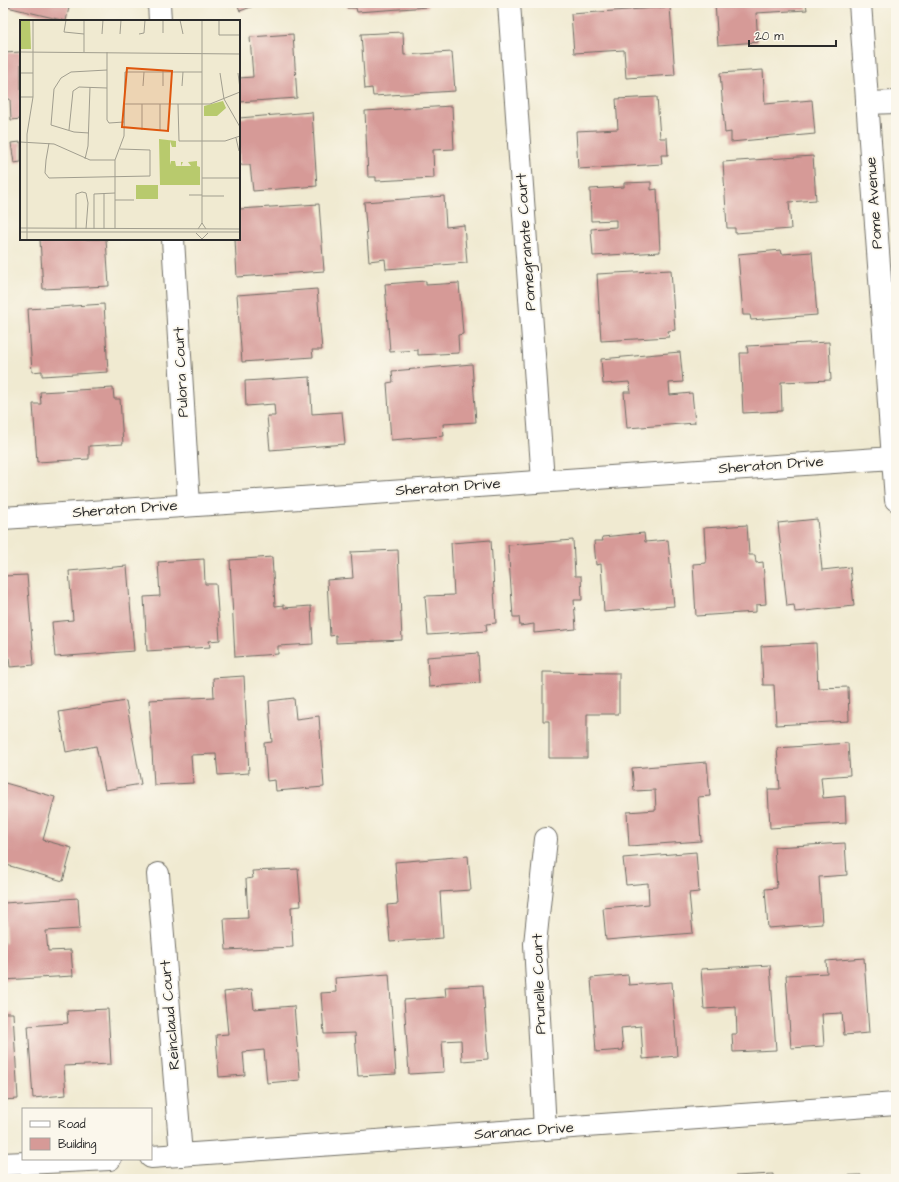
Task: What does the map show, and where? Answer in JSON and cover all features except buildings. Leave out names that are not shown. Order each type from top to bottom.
[{"type":"street","points":[[159,3],[160,20]]},
{"type":"street","name":"Pomegranate Court","points":[[509,3],[543,481]]},
{"type":"street","name":"Pome Avenue","points":[[860,3],[896,500]]},
{"type":"street","points":[[867,103],[896,102]]},
{"type":"street","name":"Pulora Court","points":[[173,240],[189,505]]},
{"type":"street","name":"Sheraton Drive","points":[[3,518],[893,458]]},
{"type":"street","name":"Prunelle Court","points":[[545,1129],[535,944],[546,839]]},
{"type":"street","name":"Reinclaud Court","points":[[158,874],[181,1155]]},
{"type":"street","name":"Saranac Drive","points":[[152,1157],[896,1104]]},
{"type":"street","points":[[3,1164],[89,1160]]}]
